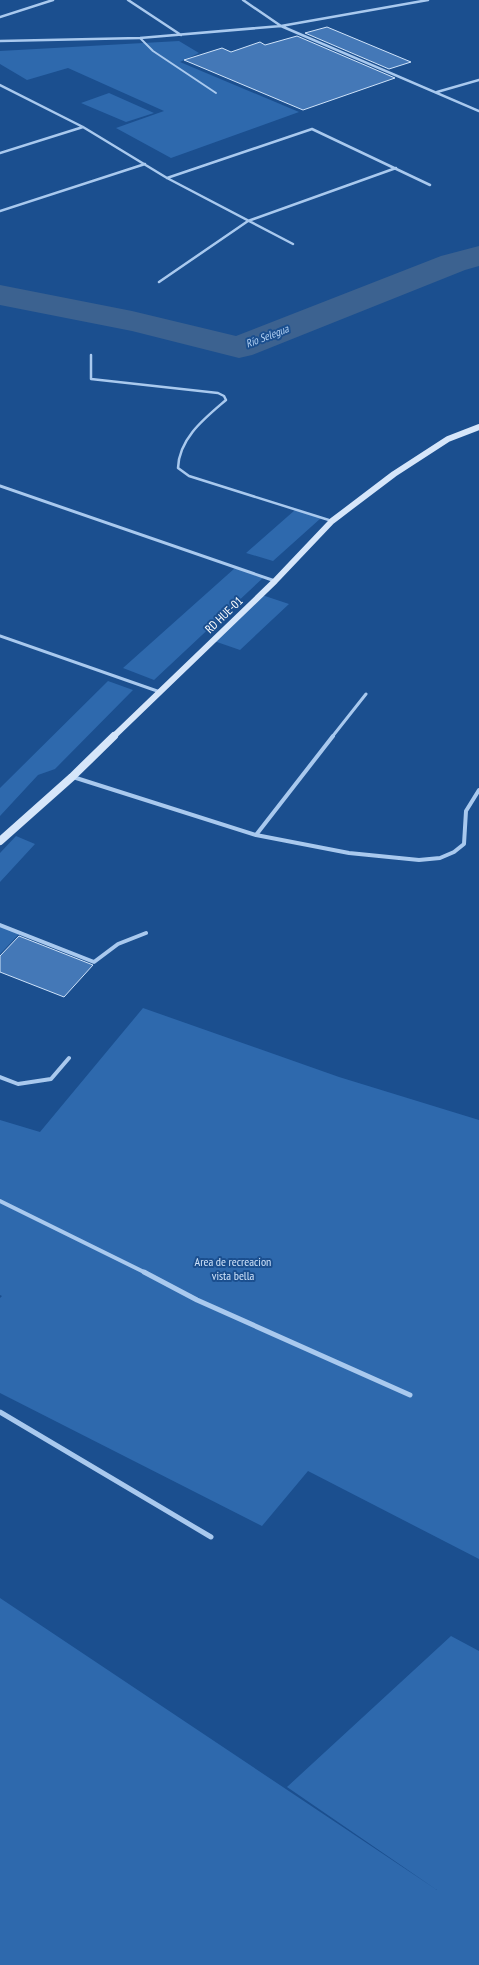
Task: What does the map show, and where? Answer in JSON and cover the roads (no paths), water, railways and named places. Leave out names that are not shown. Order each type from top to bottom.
[{"type":"street","points":[[0,16],[53,0]]},
{"type":"street","points":[[128,0],[181,36]]},
{"type":"street","points":[[243,0],[281,26],[479,111]]},
{"type":"street","points":[[0,41],[181,36],[281,26],[428,0]]},
{"type":"street","points":[[437,92],[479,80]]},
{"type":"street","points":[[0,85],[83,127],[167,178],[293,244]]},
{"type":"street","points":[[0,153],[83,127]]},
{"type":"street","points":[[167,178],[312,129],[317,130],[430,184]]},
{"type":"street","points":[[0,211],[145,164]]},
{"type":"street","points":[[159,282],[248,221],[396,168]]},
{"type":"street","name":"RD HUE-01","points":[[0,841],[72,777],[275,581],[332,521],[394,474],[448,439],[479,427]]},
{"type":"street","points":[[0,486],[275,581]]},
{"type":"street","points":[[0,636],[160,692]]},
{"type":"street","points":[[256,835],[366,694]]},
{"type":"street","points":[[72,777],[256,835],[349,852],[419,860],[440,858],[454,852],[464,844],[466,811],[479,790]]},
{"type":"street","points":[[0,925],[94,962],[104,952],[124,939],[146,933]]},
{"type":"street","points":[[0,1077],[18,1084],[51,1079],[69,1058]]},
{"type":"street","points":[[0,1201],[98,1248],[197,1300],[410,1395]]},
{"type":"street","points":[[0,1412],[211,1537]]},
{"type":"lane","points":[[140,38],[153,51],[216,93]]},
{"type":"lane","points":[[91,355],[91,379],[98,381],[218,393],[224,396],[226,400],[191,433],[177,459],[178,468],[189,476],[332,521]]},
{"type":"waterway","name":"Río Selegua","points":[[0,295],[132,321],[239,347],[453,263],[479,256]]},
{"type":"park label","name":"Area de recreacion vista bella","points":[[233,1269]]}]
